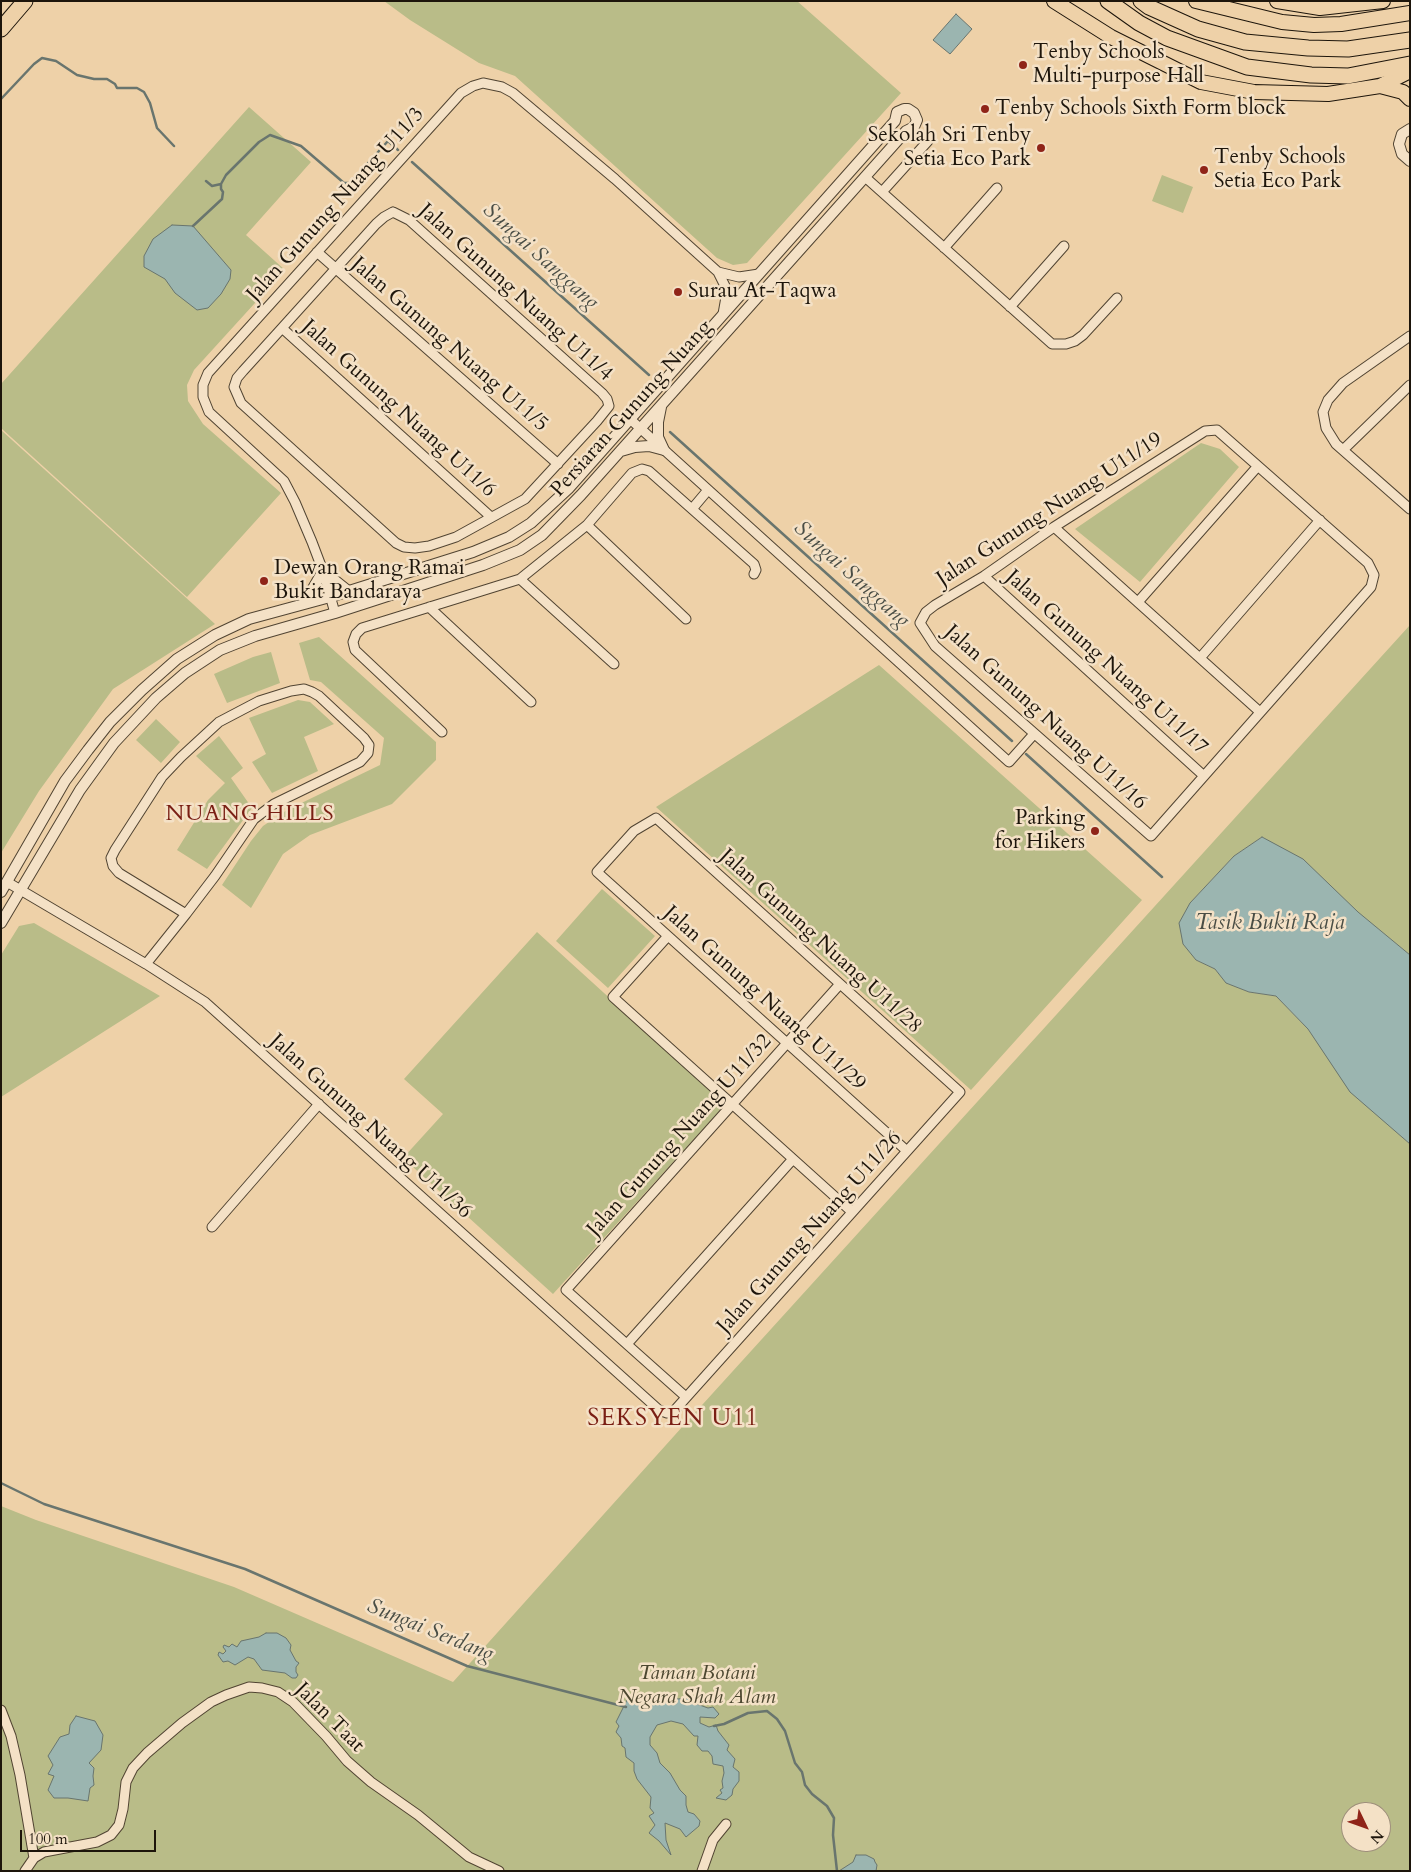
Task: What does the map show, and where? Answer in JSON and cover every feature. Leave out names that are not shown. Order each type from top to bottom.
[{"type":"highway","points":[[1,29],[25,1]]},
{"type":"highway","points":[[1054,1],[1111,37],[1201,82],[1254,92],[1328,94],[1380,86],[1410,70]]},
{"type":"highway","points":[[1076,1],[1076,10],[1084,20]]},
{"type":"highway","points":[[1108,1],[1139,23],[1167,38],[1247,67],[1311,75],[1348,76],[1410,64]]},
{"type":"highway","points":[[1141,1],[1149,7],[1198,29],[1245,42],[1308,48],[1348,49],[1410,40]]},
{"type":"highway","points":[[1196,1],[1282,22],[1314,25],[1341,24],[1410,13]]},
{"type":"highway","points":[[1277,1],[1320,8],[1382,1]]},
{"type":"highway","points":[[1380,86],[1403,92],[1410,99]]},
{"type":"street","name":"Jalan Gunung Nuang U11/3","points":[[335,613],[323,571],[295,502],[284,481],[209,412],[203,397],[203,384],[208,373],[461,93],[472,86],[482,83],[502,87],[513,93],[615,179],[718,272],[725,286],[726,297],[723,314]]},
{"type":"street","name":"Persiaran Gunung Nuang","points":[[1,923],[80,790],[114,743],[156,698],[185,673],[220,650],[255,636],[335,613],[483,565],[520,550],[542,534],[582,495],[906,131],[914,127],[917,120],[912,110],[904,108],[897,112],[895,121],[630,420],[569,488],[531,524],[509,538],[473,552],[348,592],[249,619],[215,635],[177,659],[110,722],[88,750],[65,782],[4,887]]},
{"type":"street","points":[[1410,128],[1402,134],[1399,144],[1402,154],[1410,161]]},
{"type":"street","points":[[882,192],[928,141]]},
{"type":"street","points":[[865,177],[1052,344],[1066,344],[1075,341],[1083,335],[1117,298]]},
{"type":"street","points":[[944,248],[997,188]]},
{"type":"street","name":"Jalan Gunung Nuang U11/4","points":[[336,268],[384,217],[393,212],[409,220],[607,398],[609,406],[604,414],[558,464]]},
{"type":"street","points":[[1010,307],[1064,246]]},
{"type":"street","name":"Jalan Gunung Nuang U11/5","points":[[317,252],[558,464]]},
{"type":"street","points":[[336,268],[243,371],[237,378],[234,387],[241,403],[396,543],[404,548],[428,546],[456,537],[525,499],[558,464]]},
{"type":"street","points":[[718,272],[739,277],[759,274]]},
{"type":"street","name":"Jalan Gunung Nuang U11/6","points":[[282,328],[491,517]]},
{"type":"street","points":[[1409,508],[1336,444],[1326,428],[1323,412],[1328,400],[1343,383],[1410,336]]},
{"type":"street","points":[[1342,450],[1410,385]]},
{"type":"street","points":[[661,406],[658,437],[664,450]]},
{"type":"street","points":[[630,420],[1009,762],[1034,734]]},
{"type":"street","name":"Jalan Gunung Nuang U11/19","points":[[920,623],[926,612],[935,605],[984,576],[1054,527],[1204,431],[1217,430],[1258,466]]},
{"type":"street","points":[[620,451],[649,446],[664,450]]},
{"type":"street","points":[[1138,602],[1258,466],[1368,563],[1374,575],[1371,588],[1204,776]]},
{"type":"street","points":[[442,732],[355,650],[353,642],[356,634],[362,628],[520,579],[587,525],[632,473],[642,469],[649,471],[754,564],[756,570],[754,574]]},
{"type":"street","points":[[692,509],[708,490]]},
{"type":"street","points":[[1200,658],[1320,520]]},
{"type":"street","points":[[587,525],[686,619]]},
{"type":"street","points":[[1054,527],[1260,712]]},
{"type":"street","points":[[304,604],[323,571],[348,592]]},
{"type":"street","name":"Jalan Gunung Nuang U11/17","points":[[984,576],[1204,776]]},
{"type":"street","points":[[520,579],[614,664]]},
{"type":"street","points":[[429,607],[531,702]]},
{"type":"street","name":"Jalan Gunung Nuang U11/16","points":[[920,623],[935,646],[1151,836],[1204,776]]},
{"type":"street","points":[[146,964],[186,914],[215,876],[254,819],[274,804],[360,762],[368,753],[369,745],[364,738],[319,696],[304,689],[291,691],[259,700],[219,722],[180,757],[146,799],[115,850],[111,858],[112,866],[119,873],[186,914]]},
{"type":"street","name":"Jalan Gunung Nuang U11/28","points":[[597,872],[634,831],[656,818],[960,1092]]},
{"type":"street","name":"Jalan Gunung Nuang U11/29","points":[[597,872],[907,1151]]},
{"type":"street","name":"Jalan Gunung Nuang U11/36","points":[[4,887],[21,890],[146,964],[205,1002],[659,1410],[667,1413],[674,1411],[686,1397]]},
{"type":"street","points":[[668,936],[613,997],[852,1212]]},
{"type":"street","name":"Jalan Gunung Nuang U11/32","points":[[627,1344],[566,1290],[840,984]]},
{"type":"street","name":"Jalan Gunung Nuang U11/26","points":[[686,1397],[960,1092]]},
{"type":"street","points":[[212,1227],[319,1104]]},
{"type":"street","points":[[686,1397],[627,1344],[793,1159]]},
{"type":"street","name":"Jalan Taat","points":[[34,1858],[44,1852],[97,1842],[111,1835],[119,1825],[126,1782],[133,1768],[147,1753],[182,1723],[211,1702],[226,1694],[249,1687],[278,1692],[293,1702],[347,1761],[371,1782],[418,1815],[469,1857],[499,1871]]},
{"type":"street","points":[[1,1710],[20,1775],[34,1858],[25,1871]]},
{"type":"street","points":[[702,1871],[713,1840],[726,1824]]},
{"type":"green space","points":[[384,1],[797,1],[901,93],[747,263],[733,265],[717,258],[515,76],[479,63],[410,20]]},
{"type":"green space","points":[[249,107],[311,162],[246,235],[285,270],[194,370],[187,385],[188,401],[203,424],[281,493],[187,597],[1,428],[1,384]]},
{"type":"green space","points":[[1162,175],[1193,187],[1183,213],[1152,201]]},
{"type":"green space","points":[[1,430],[215,624],[113,689],[39,791],[1,853]]},
{"type":"green space","points":[[1201,443],[1220,449],[1239,467],[1140,582],[1075,529]]},
{"type":"green space","name":"Taman Botani Negara Shah Alam","points":[[1410,625],[1410,955],[1262,837],[1234,856],[1190,903],[1196,960],[1215,969],[1227,983],[1249,992],[1276,996],[1308,1029],[1325,1053],[1390,1126],[1410,1144],[1410,1871],[1,1871],[1,1506],[36,1520],[234,1587],[453,1682]]},
{"type":"green space","points":[[319,637],[436,742],[436,760],[392,804],[310,835],[283,854],[251,908],[222,885],[263,826],[287,810],[380,765],[384,738],[321,682],[310,680],[299,643]]},
{"type":"green space","points":[[271,652],[280,683],[227,703],[214,674],[253,657]]},
{"type":"green space","points":[[879,665],[1142,900],[971,1090],[656,807]]},
{"type":"green space","points":[[298,700],[310,702],[334,724],[304,737],[318,771],[272,793],[252,762],[266,754],[249,718]]},
{"type":"green space","points":[[156,719],[180,742],[161,763],[136,740]]},
{"type":"green space","points":[[219,736],[243,768],[231,778],[252,808],[207,869],[177,850],[208,800],[225,783],[196,756]]},
{"type":"green space","points":[[602,889],[655,936],[608,988],[556,941]]},
{"type":"green space","points":[[34,923],[160,996],[1,1097],[1,955],[19,926]]},
{"type":"green space","points":[[537,932],[726,1104],[553,1294],[403,1158],[443,1114],[404,1079]]},
{"type":"water","points":[[956,14],[972,29],[950,54],[933,40]]},
{"type":"water","points":[[172,225],[193,226],[231,270],[230,279],[221,294],[208,308],[197,310],[175,293],[165,279],[144,267],[144,256],[153,239]]},
{"type":"water","name":"Tasik Bukit Raja","points":[[1262,837],[1303,859],[1358,912],[1410,955],[1410,1144],[1350,1092],[1308,1029],[1276,996],[1249,992],[1226,983],[1215,969],[1196,960],[1183,944],[1179,923],[1190,903],[1234,856]]},
{"type":"water","points":[[266,1633],[277,1633],[286,1638],[291,1645],[290,1650],[299,1663],[296,1667],[298,1675],[296,1678],[292,1678],[285,1673],[262,1670],[254,1659],[248,1657],[235,1665],[228,1661],[223,1662],[218,1655],[219,1652],[223,1654],[226,1651],[223,1647],[224,1645],[229,1647],[232,1644],[237,1647],[241,1641],[259,1637]]},
{"type":"water","points":[[652,1693],[659,1696],[661,1693],[678,1699],[687,1698],[694,1703],[708,1708],[713,1707],[719,1714],[715,1718],[700,1717],[700,1723],[709,1727],[716,1725],[718,1731],[729,1745],[727,1750],[735,1759],[733,1767],[739,1772],[739,1781],[733,1789],[732,1795],[726,1800],[716,1798],[722,1793],[720,1790],[723,1788],[723,1766],[713,1764],[712,1756],[708,1751],[702,1751],[697,1745],[698,1736],[694,1736],[683,1724],[671,1721],[657,1725],[650,1737],[650,1745],[657,1753],[660,1763],[670,1773],[686,1796],[688,1812],[694,1814],[700,1821],[699,1826],[686,1837],[680,1829],[665,1823],[666,1840],[671,1855],[649,1833],[655,1825],[649,1816],[654,1813],[650,1808],[651,1797],[637,1779],[634,1763],[626,1757],[621,1738],[616,1732],[619,1726],[616,1722],[628,1698]]},
{"type":"water","points":[[76,1716],[95,1721],[103,1735],[101,1750],[89,1763],[94,1768],[94,1785],[90,1788],[88,1801],[54,1798],[48,1790],[54,1776],[48,1774],[53,1765],[48,1756],[60,1737],[69,1734],[70,1725]]},
{"type":"water","points":[[856,1855],[866,1855],[874,1859],[877,1865],[876,1871],[839,1871],[853,1862]]},
{"type":"waterway","name":"Sungai Sanggang","points":[[1,99],[42,58],[56,61],[77,75],[94,79],[107,79],[115,84],[117,88],[137,88],[144,92],[150,103],[157,128],[174,146]]},
{"type":"waterway","name":"Sungai Sanggang","points":[[206,181],[212,186],[221,184],[226,175],[259,142],[270,135],[301,146],[344,183],[350,183],[388,141],[398,150]]},
{"type":"waterway","name":"Sungai Sanggang","points":[[412,162],[649,375]]},
{"type":"waterway","points":[[193,226],[222,199],[221,184]]},
{"type":"waterway","name":"Sungai Sanggang","points":[[670,432],[1012,741]]},
{"type":"waterway","name":"Sungai Sanggang","points":[[1026,754],[1162,877]]},
{"type":"waterway","name":"Sungai Serdang","points":[[1,1483],[44,1504],[245,1569],[467,1666],[626,1707]]},
{"type":"waterway","name":"Sungai Serdang","points":[[714,1726],[724,1724],[748,1713],[767,1711],[777,1719],[785,1731],[795,1763],[802,1772],[805,1785],[812,1794],[827,1806],[834,1818],[833,1835],[837,1871]]},
{"type":"place","name":"Tenby Schools Multi-purpose Hall","points":[[1023,65]]},
{"type":"place","name":"Tenby Schools Sixth Form block","points":[[985,109]]},
{"type":"place","name":"Sekolah Sri Tenby Setia Eco Park","points":[[1041,148]]},
{"type":"place","name":"Tenby Schools Setia Eco Park","points":[[1204,170]]},
{"type":"place","name":"Surau At-Taqwa","points":[[678,292]]},
{"type":"place","name":"Dewan Orang Ramai Bukit Bandaraya","points":[[264,581]]},
{"type":"place","name":"Parking for Hikers","points":[[1095,831]]},
{"type":"district","name":"NUANG HILLS","points":[[250,815]]},
{"type":"district","name":"SEKSYEN U11","points":[[673,1419]]}]
